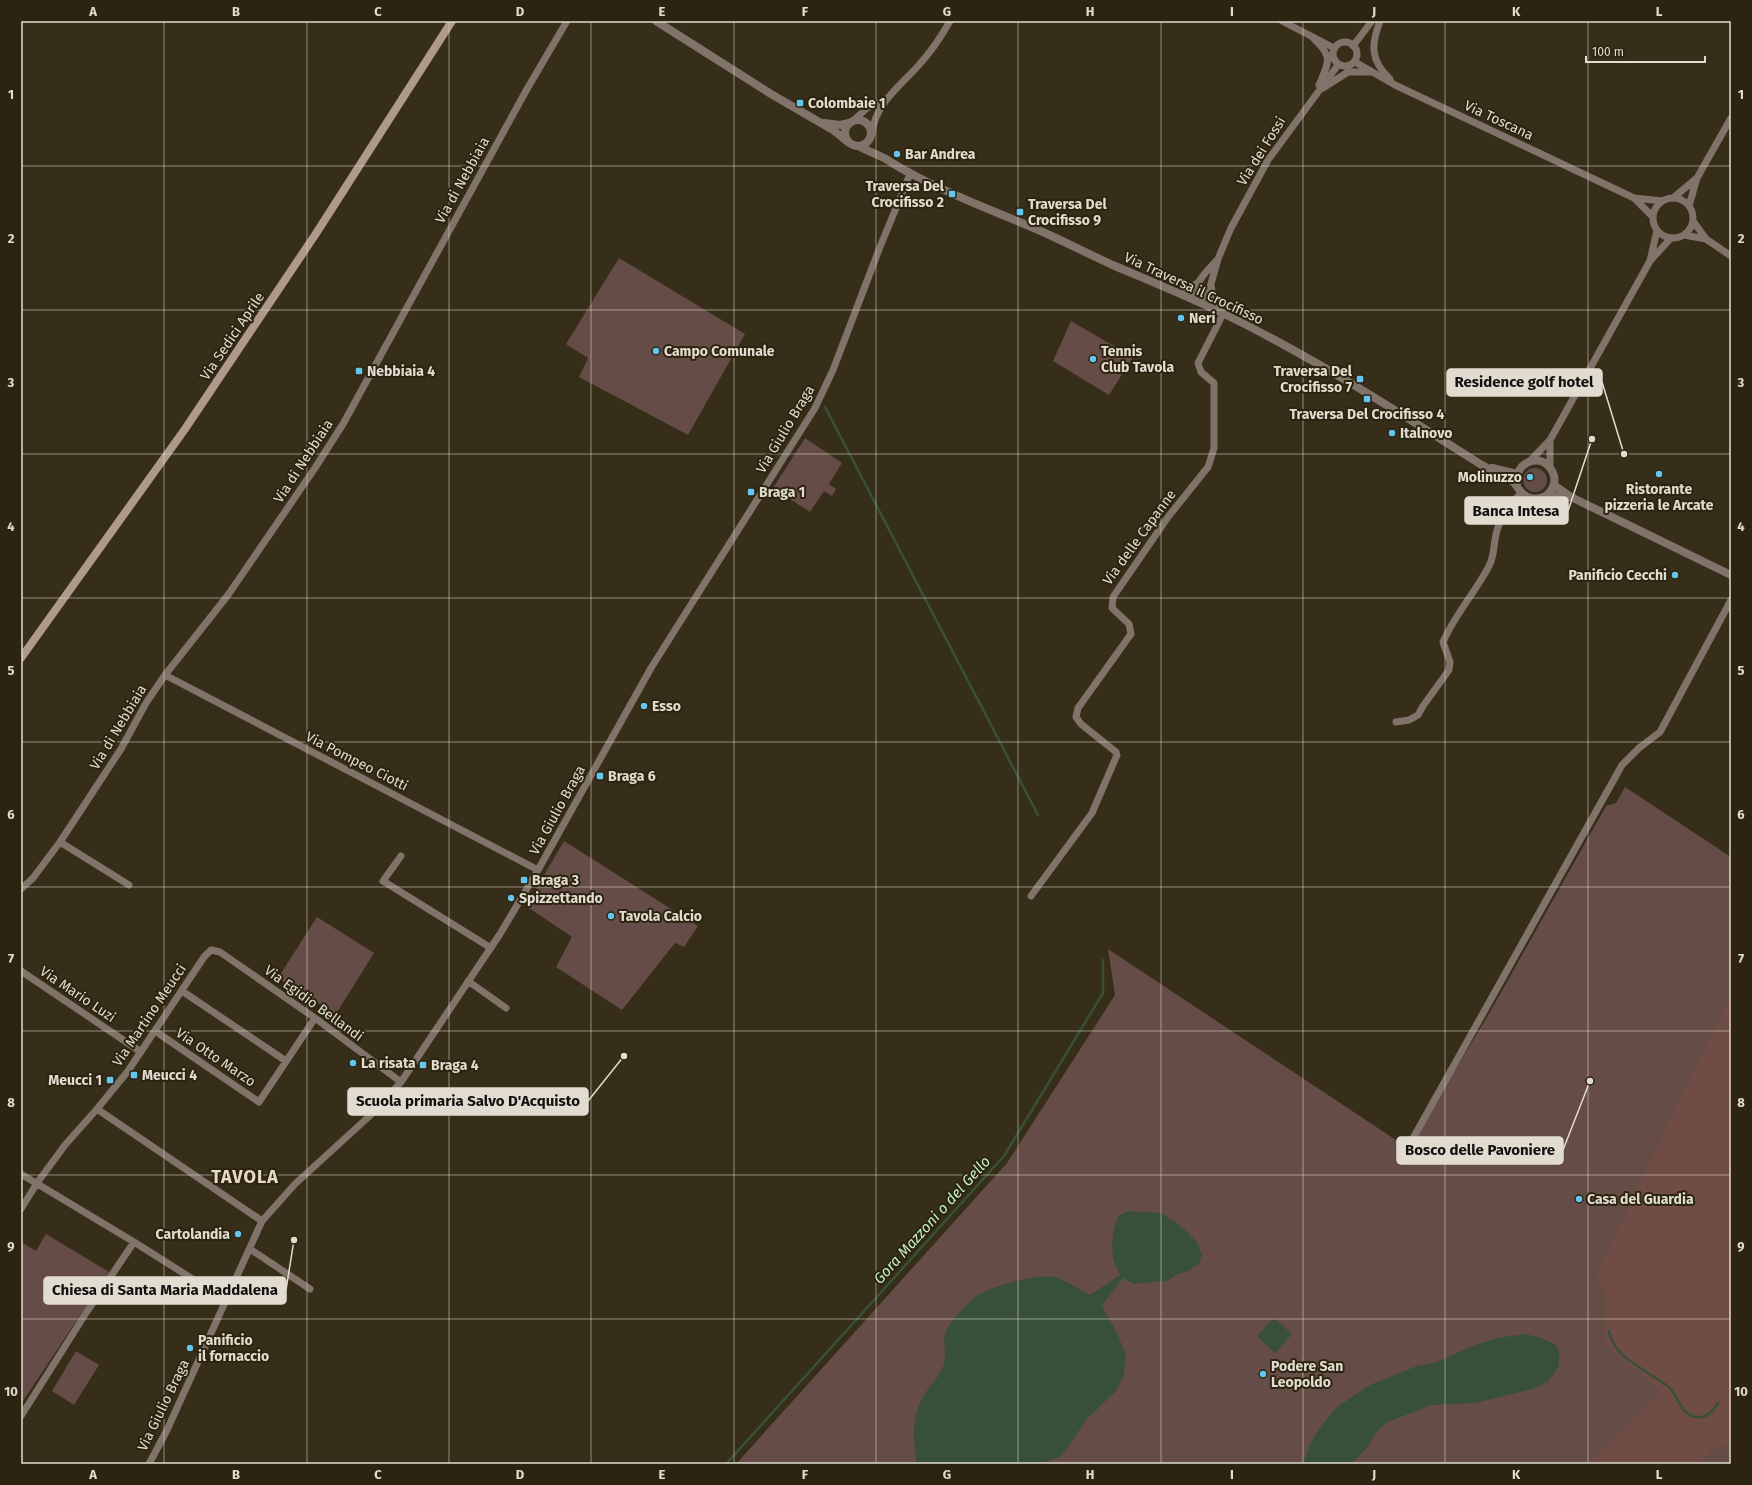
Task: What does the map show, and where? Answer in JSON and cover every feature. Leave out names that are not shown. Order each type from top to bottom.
[{"type":"main road","name":"Via Sedici Aprile","points":[[21,658],[185,429],[318,232],[452,21]]},
{"type":"street","name":"Via di Nebbiaia","points":[[21,889],[33,878],[60,842],[121,749],[146,703],[165,675],[236,583],[315,468],[342,424],[523,96],[567,21]]},
{"type":"street","points":[[656,21],[748,80],[832,130],[852,146],[860,147],[868,143],[871,137],[872,124],[876,114],[888,97],[919,66],[942,35],[950,21]]},
{"type":"street","points":[[1282,21],[1334,48]]},
{"type":"street","points":[[1353,46],[1372,21]]},
{"type":"street","points":[[1380,21],[1373,44],[1375,58],[1381,70],[1395,85]]},
{"type":"street","points":[[1312,37],[1321,45],[1326,53],[1329,63],[1316,92]]},
{"type":"street","points":[[1343,42],[1353,46],[1357,52],[1355,62],[1345,67],[1338,65],[1332,55],[1334,48],[1343,42]]},
{"type":"street","name":"Via Toscana","points":[[1355,62],[1395,85],[1634,198],[1662,201]]},
{"type":"street","name":"Via dei Fossi","points":[[1199,281],[1194,292],[1194,301],[1206,295],[1211,284],[1218,259],[1231,228],[1268,160],[1316,92],[1338,65]]},
{"type":"street","points":[[1316,92],[1348,72],[1372,72]]},
{"type":"street","points":[[849,143],[844,132],[851,122],[866,108],[888,97]]},
{"type":"street","points":[[1689,206],[1697,178],[1731,118]]},
{"type":"street","points":[[818,122],[840,125],[862,120],[869,125],[871,137]]},
{"type":"street","name":"Via Traversa il Crocifisso","points":[[871,137],[874,148],[882,157]]},
{"type":"street","name":"Via Traversa il Crocifisso","points":[[860,147],[882,157],[910,174],[1180,294],[1284,345],[1511,481],[1532,499],[1542,498],[1547,495],[1571,497]]},
{"type":"street","name":"Via Giulio Braga","points":[[149,1464],[167,1430],[262,1221],[295,1184],[375,1111],[401,1082],[491,948],[538,870],[651,668],[815,408],[833,370],[880,247],[910,174]]},
{"type":"street","points":[[1671,238],[1661,234],[1657,230],[1653,217],[1654,211],[1662,201],[1672,198],[1697,178]]},
{"type":"street","name":"Via Toscana","points":[[1634,198],[1653,217]]},
{"type":"street","points":[[1672,198],[1679,199],[1689,206],[1693,216],[1693,221],[1688,231],[1684,235]]},
{"type":"street","points":[[1693,221],[1706,239],[1731,256]]},
{"type":"street","points":[[1650,261],[1657,230]]},
{"type":"street","points":[[1396,722],[1409,720],[1418,715],[1449,670],[1450,662],[1443,642],[1457,614],[1488,568],[1494,554],[1494,541],[1498,528],[1507,507],[1519,489],[1517,474],[1524,464],[1530,461],[1550,440],[1650,261],[1671,238],[1684,235],[1706,239]]},
{"type":"street","name":"Via dei Fossi","points":[[1180,294],[1199,281],[1218,259]]},
{"type":"street","name":"Via dei Fossi","points":[[1211,284],[1213,297],[1221,313]]},
{"type":"street","name":"Via delle Capanne","points":[[1031,896],[1092,813],[1117,755],[1116,752],[1081,724],[1076,717],[1078,708],[1131,634],[1129,624],[1112,608],[1112,597],[1168,517],[1208,467],[1214,448],[1214,384],[1201,372],[1198,363],[1221,313]]},
{"type":"street","points":[[1547,495],[1554,485],[1555,478],[1550,467],[1550,440]]},
{"type":"street","points":[[1530,461],[1542,461],[1550,467]]},
{"type":"street","name":"Via Traversa il Crocifisso","points":[[1484,466],[1517,474]]},
{"type":"street","name":"Via Traversa il Crocifisso","points":[[1554,485],[1571,497],[1731,575]]},
{"type":"street","points":[[1407,1149],[1622,765],[1639,748],[1660,732],[1731,600]]},
{"type":"street","name":"Via Pompeo Ciotti","points":[[165,675],[538,870]]},
{"type":"street","points":[[60,842],[129,885]]},
{"type":"street","points":[[401,856],[383,881],[491,948]]},
{"type":"street","name":"Via Martino Meucci","points":[[21,1208],[65,1145],[97,1109],[141,1052],[204,957],[211,950]]},
{"type":"street","name":"Via Egidio Bellandi","points":[[211,950],[220,952],[315,1018],[401,1082]]},
{"type":"street","name":"Via Mario Luzi","points":[[21,971],[141,1052]]},
{"type":"street","points":[[468,981],[506,1008]]},
{"type":"street","points":[[182,991],[286,1062]]},
{"type":"street","name":"Via Otto Marzo","points":[[155,1031],[259,1102],[315,1018]]},
{"type":"street","points":[[97,1109],[262,1221]]},
{"type":"street","points":[[21,1174],[134,1242],[226,1300]]},
{"type":"street","points":[[21,1416],[86,1313],[134,1242]]},
{"type":"street","points":[[250,1249],[310,1289]]},
{"type":"shaded area","name":"Campo Comunale","points":[[619,258],[745,334],[688,435],[579,377],[588,358],[566,344]]},
{"type":"shaded area","name":"Tennis Club Tavola","points":[[1071,321],[1133,357],[1109,395],[1053,361]]},
{"type":"shaded area","points":[[805,438],[842,463],[829,484],[836,489],[832,496],[824,491],[810,512],[773,488]]},
{"type":"shaded area","points":[[1535,468],[1543,472],[1547,480],[1543,488],[1535,492],[1527,488],[1523,480],[1527,472]]},
{"type":"shaded area","points":[[1625,787],[1731,857],[1731,1464],[736,1464],[1007,1163],[1115,995],[1108,949],[1408,1148],[1490,1012],[1606,806],[1616,803]]},
{"type":"shaded area","name":"Tavola Calcio","points":[[564,841],[698,926],[684,947],[675,943],[622,1010],[556,967],[572,937],[526,906]]},
{"type":"shaded area","points":[[317,917],[374,953],[336,1014],[278,978]]},
{"type":"shaded area","points":[[1731,994],[1731,1444],[1729,1443],[1709,1450],[1701,1464],[1586,1464],[1660,1391],[1606,1344],[1606,1292],[1597,1282],[1600,1266]]},
{"type":"shaded area","points":[[1128,1211],[1161,1213],[1180,1225],[1197,1242],[1202,1255],[1199,1264],[1167,1281],[1133,1284],[1123,1278],[1102,1306],[1117,1333],[1126,1355],[1124,1374],[1116,1391],[1086,1420],[1066,1450],[1058,1458],[1040,1463],[917,1464],[914,1431],[918,1407],[924,1395],[940,1373],[944,1364],[944,1341],[946,1331],[955,1318],[969,1302],[983,1292],[992,1288],[1037,1277],[1055,1277],[1064,1280],[1090,1295],[1120,1275],[1113,1259],[1112,1243],[1114,1228],[1118,1216]]},
{"type":"shaded area","points":[[46,1234],[109,1272],[21,1404],[21,1242],[36,1251]]},
{"type":"shaded area","points":[[1274,1318],[1292,1334],[1275,1353],[1257,1336]]},
{"type":"shaded area","points":[[1525,1334],[1542,1338],[1556,1345],[1559,1352],[1559,1365],[1549,1381],[1533,1389],[1474,1403],[1432,1405],[1390,1421],[1379,1429],[1368,1446],[1352,1464],[1303,1464],[1310,1444],[1321,1426],[1337,1407],[1370,1385],[1417,1366],[1437,1362],[1475,1345],[1498,1338]]},
{"type":"shaded area","points":[[76,1351],[99,1365],[74,1405],[52,1391]]},
{"type":"waterway","points":[[825,407],[1038,815]]},
{"type":"waterway","name":"Gora Mazzoni o del Gello","points":[[726,1464],[1004,1156],[1103,993],[1103,960]]},
{"type":"waterway","points":[[1609,1331],[1611,1340],[1622,1354],[1670,1388],[1681,1406],[1691,1416],[1703,1417],[1718,1403]]},
{"type":"place","name":"Colombaie 1","points":[[800,103]]},
{"type":"place","name":"Bar Andrea","points":[[897,154]]},
{"type":"place","name":"Traversa Del Crocifisso 2","points":[[952,194]]},
{"type":"place","name":"Traversa Del Crocifisso 9","points":[[1020,212]]},
{"type":"place","name":"Neri","points":[[1181,318]]},
{"type":"place","name":"Campo Comunale","points":[[656,351]]},
{"type":"place","name":"Tennis Club Tavola","points":[[1093,359]]},
{"type":"place","name":"Nebbiaia 4","points":[[359,371]]},
{"type":"place","name":"Traversa Del Crocifisso 7","points":[[1360,379]]},
{"type":"place","name":"Traversa Del Crocifisso 4","points":[[1367,399]]},
{"type":"place","name":"Italnovo","points":[[1392,433]]},
{"type":"place","name":"Banca Intesa","points":[[1592,439]]},
{"type":"place","name":"Residence golf hotel","points":[[1624,454]]},
{"type":"place","name":"Ristorante pizzeria le Arcate","points":[[1659,474]]},
{"type":"place","name":"Molinuzzo","points":[[1530,477]]},
{"type":"place","name":"Braga 1","points":[[751,492]]},
{"type":"place","name":"Panificio Cecchi","points":[[1675,575]]},
{"type":"place","name":"Esso","points":[[644,706]]},
{"type":"place","name":"Braga 6","points":[[600,776]]},
{"type":"place","name":"Braga 3","points":[[524,880]]},
{"type":"place","name":"Spizzettando","points":[[511,898]]},
{"type":"place","name":"Tavola Calcio","points":[[611,916]]},
{"type":"place","name":"Scuola primaria Salvo D'Acquisto","points":[[624,1056]]},
{"type":"place","name":"La risata","points":[[353,1063]]},
{"type":"place","name":"Braga 4","points":[[423,1065]]},
{"type":"place","name":"Meucci 4","points":[[134,1075]]},
{"type":"place","name":"Meucci 1","points":[[110,1080]]},
{"type":"place","name":"Bosco delle Pavoniere","points":[[1590,1081]]},
{"type":"place","name":"Casa del Guardia","points":[[1579,1199]]},
{"type":"place","name":"Cartolandia","points":[[238,1234]]},
{"type":"place","name":"Chiesa di Santa Maria Maddalena","points":[[294,1240]]},
{"type":"place","name":"Panificio il fornaccio","points":[[190,1348]]},
{"type":"place","name":"Podere San Leopoldo","points":[[1263,1374]]},
{"type":"district","name":"TAVOLA","points":[[245,1177]]}]
